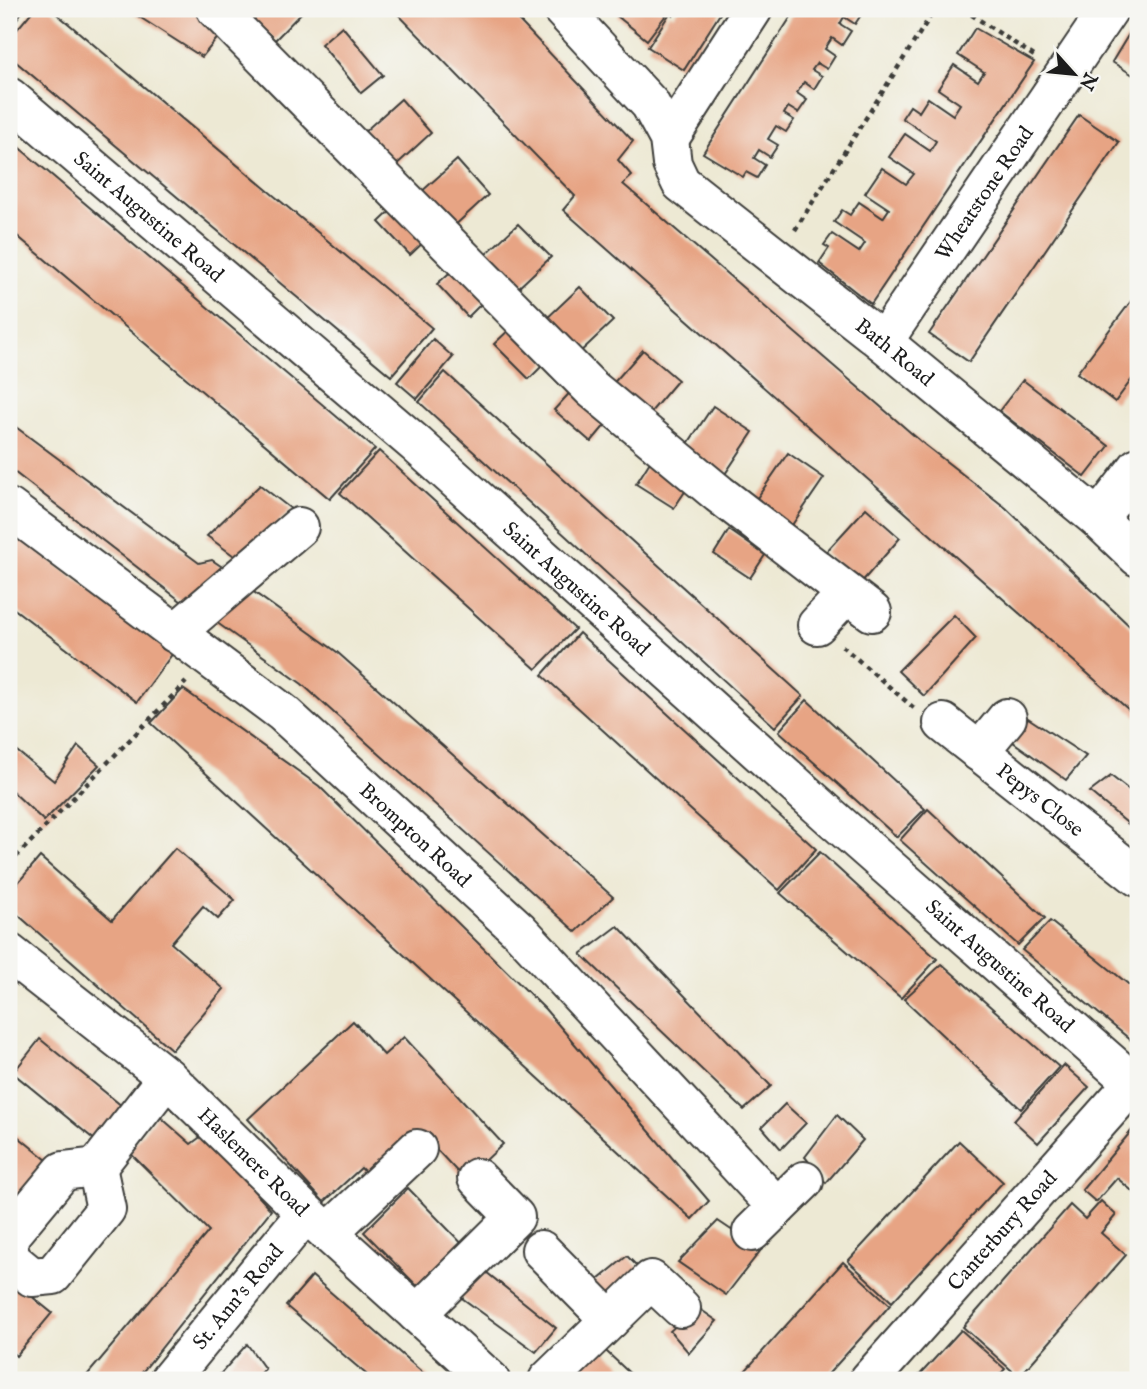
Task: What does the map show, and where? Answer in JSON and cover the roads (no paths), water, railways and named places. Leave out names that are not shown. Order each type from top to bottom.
[{"type":"street","points":[[216,9],[591,388],[719,494],[860,603],[817,625]]},
{"type":"street","name":"Bath Road","points":[[562,9],[650,104],[669,139],[672,164],[681,183],[883,342],[1098,519],[1138,557]]},
{"type":"street","points":[[669,139],[753,9]]},
{"type":"street","name":"Wheatstone Road","points":[[883,342],[1109,9]]},
{"type":"street","name":"Saint Augustine Road","points":[[9,97],[416,444],[841,827],[1136,1085]]},
{"type":"street","points":[[1098,519],[1138,467]]},
{"type":"street","name":"Brompton Road","points":[[9,508],[283,713],[519,930],[764,1220],[804,1181]]},
{"type":"street","points":[[175,633],[299,527]]},
{"type":"street","points":[[979,752],[1007,718]]},
{"type":"street","name":"Pepys Close","points":[[943,723],[1138,877]]},
{"type":"street","name":"Haslemere Road","points":[[9,953],[167,1077],[317,1223],[489,1380]]},
{"type":"street","points":[[9,1236],[63,1171],[97,1167],[167,1077]]},
{"type":"street","name":"Canterbury Road","points":[[869,1380],[1136,1085]]},
{"type":"street","name":"St. Ann's Road","points":[[169,1380],[317,1223],[417,1149]]},
{"type":"street","points":[[9,1248],[9,1258],[32,1277],[53,1275],[106,1209],[97,1167]]},
{"type":"street","points":[[417,1314],[515,1217],[477,1178]]},
{"type":"street","points":[[541,1250],[610,1320]]},
{"type":"street","points":[[548,1380],[651,1280],[681,1308]]}]
